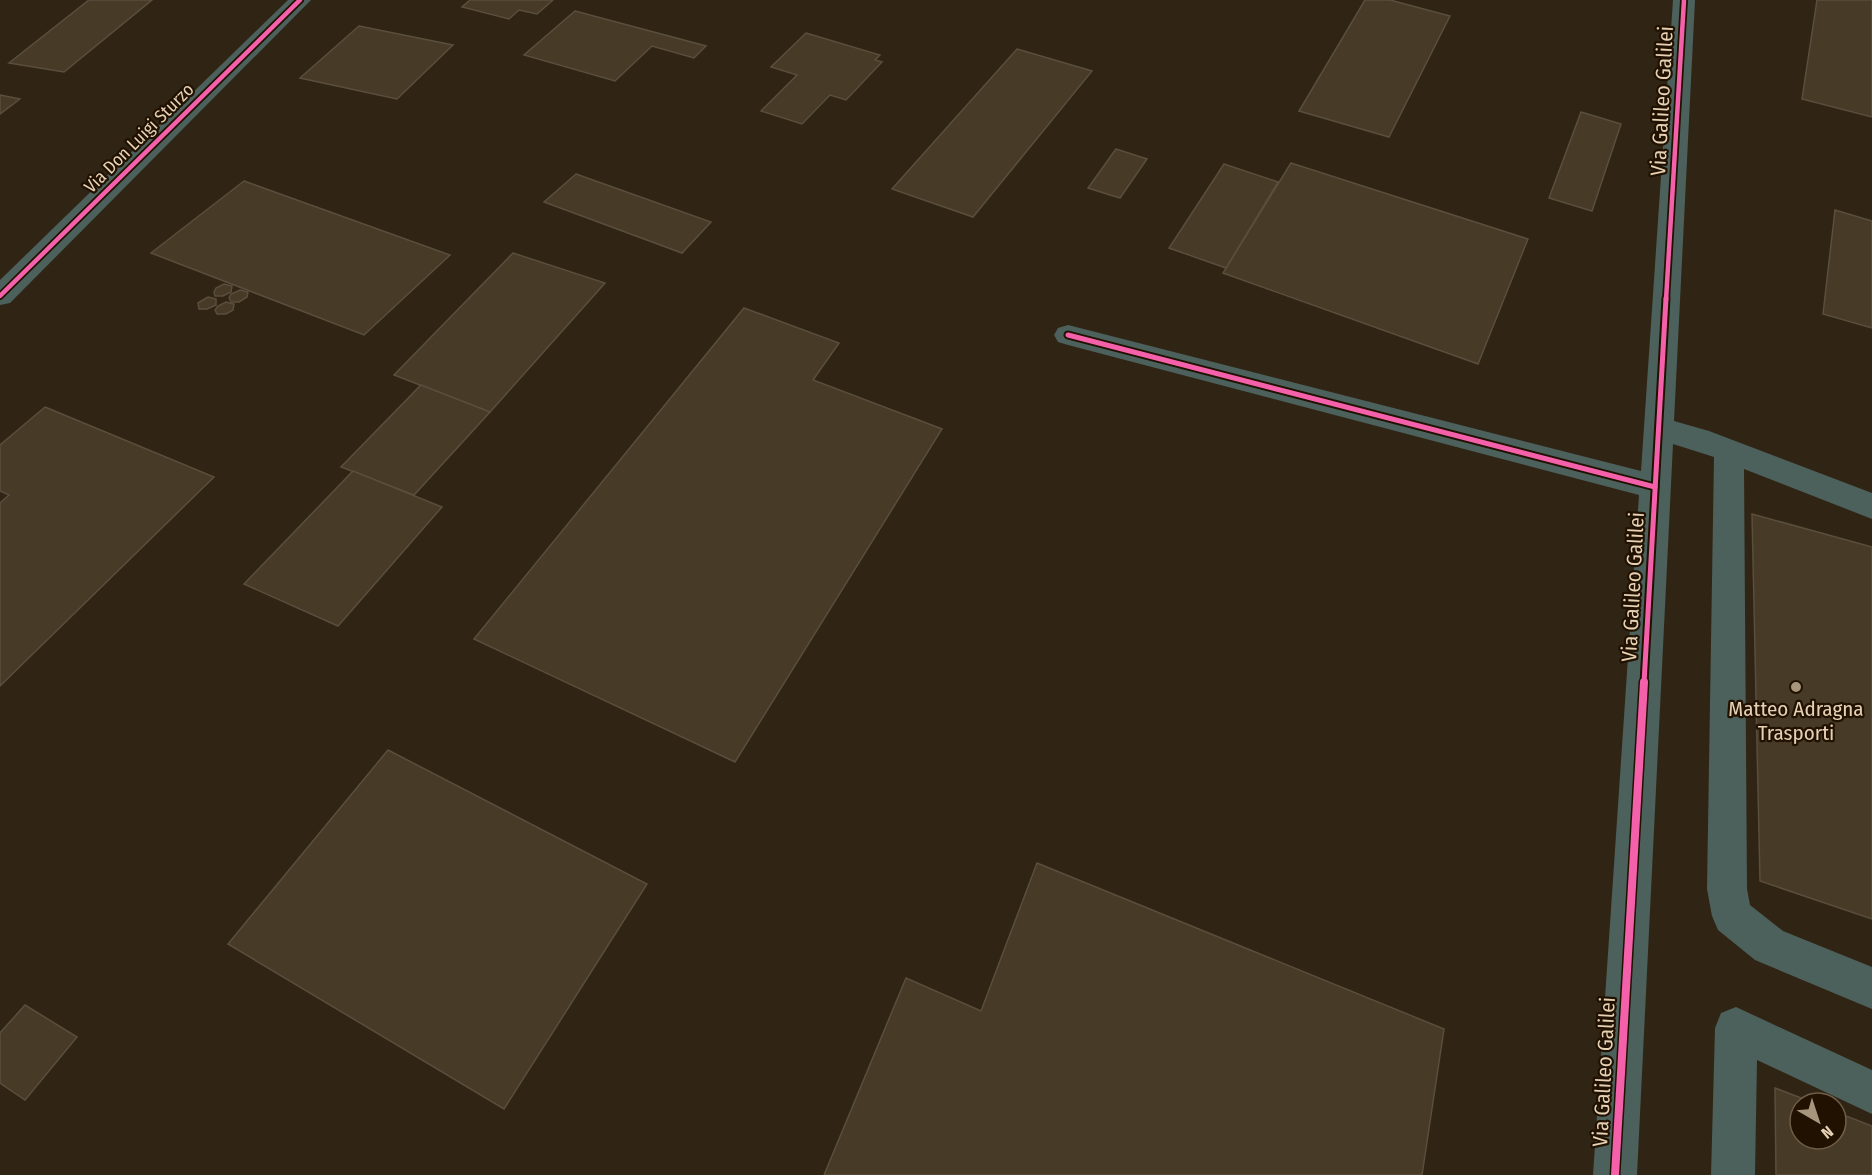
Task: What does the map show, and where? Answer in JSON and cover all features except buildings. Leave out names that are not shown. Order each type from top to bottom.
[{"type":"street","name":"Via Don Luigi Sturzo","points":[[0,296],[300,0]]},
{"type":"street","name":"Via Galileo Galilei","points":[[1615,1175],[1684,0]]},
{"type":"street","points":[[0,260],[30,267]]},
{"type":"street","points":[[1068,335],[1656,487]]},
{"type":"street","points":[[1659,429],[1698,439],[1872,506]]},
{"type":"street","points":[[1729,451],[1726,888],[1732,916],[1769,946],[1872,988]]},
{"type":"street","points":[[1733,1175],[1736,1028],[1872,1092]]},
{"type":"cycle path","points":[[0,296],[300,0]]},
{"type":"cycle path","points":[[1615,1175],[1684,0]]},
{"type":"cycle path","points":[[1068,335],[1655,487]]},
{"type":"place","name":"Matteo Adragna Trasporti","points":[[1796,687]]}]
